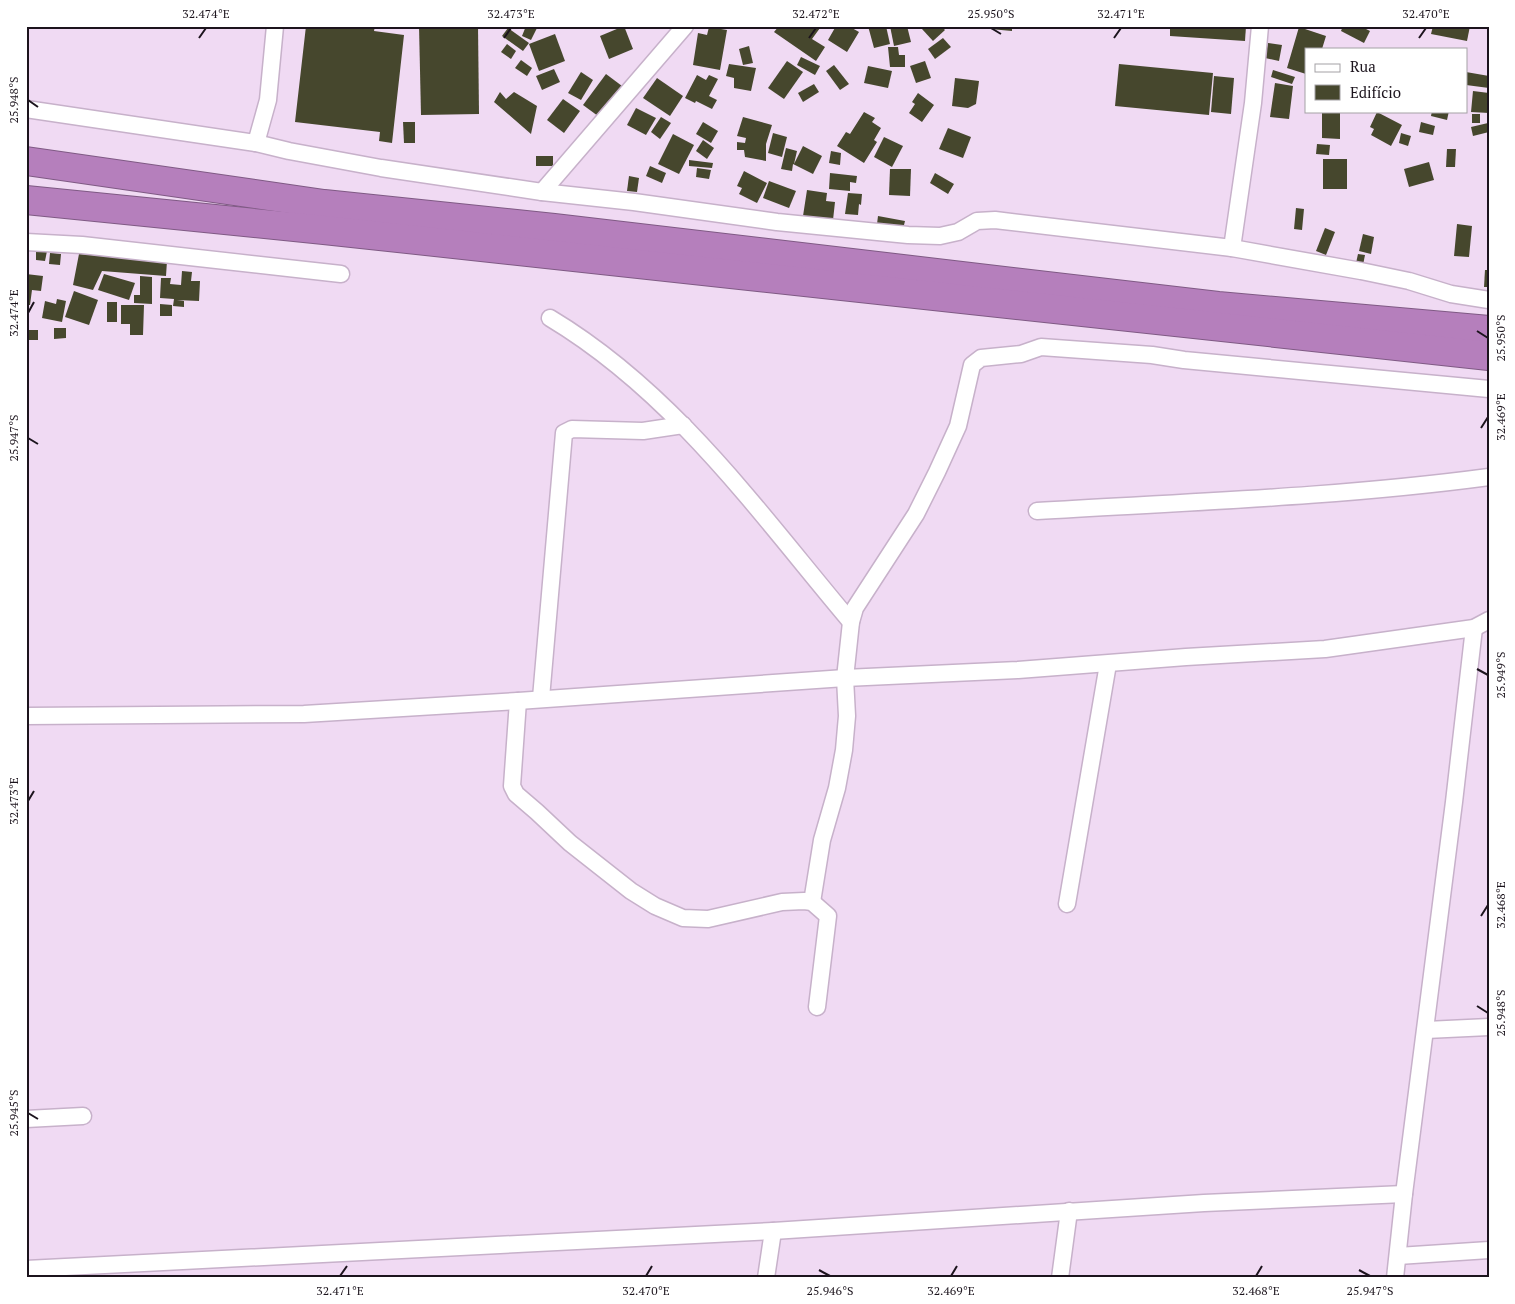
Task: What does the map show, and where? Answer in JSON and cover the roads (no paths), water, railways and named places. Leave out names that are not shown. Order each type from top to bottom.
[{"type":"highway","points":[[26,161],[334,205],[1218,306],[1489,330]]},
{"type":"highway","points":[[26,200],[334,231],[1489,356]]},
{"type":"street","points":[[256,143],[268,100],[274,26]]},
{"type":"street","points":[[542,192],[686,26]]},
{"type":"street","points":[[1232,248],[1253,103],[1260,26]]},
{"type":"street","points":[[26,109],[256,143],[288,152],[381,168],[542,192],[634,202],[777,222],[908,235],[940,236],[958,232],[977,221],[995,220],[1232,248],[1361,271],[1409,281],[1451,294],[1489,300]]},
{"type":"street","points":[[26,242],[82,245],[341,274]]},
{"type":"street","points":[[550,318],[579,336],[615,364],[683,425],[728,472],[851,622]]},
{"type":"street","points":[[812,902],[822,840],[837,788],[844,750],[847,716],[845,678],[851,622],[855,608],[916,514],[937,472],[958,426],[972,365],[980,358],[1021,354],[1041,347],[1065,348],[1489,389]]},
{"type":"street","points":[[541,698],[564,433],[572,429],[643,431],[683,425]]},
{"type":"street","points":[[1037,511],[1284,497],[1446,483],[1489,477]]},
{"type":"street","points":[[26,716],[304,714],[845,678],[1108,664],[1186,657],[1325,649],[1474,628],[1489,620]]},
{"type":"street","points":[[1395,1278],[1474,628]]},
{"type":"street","points":[[1067,904],[1108,664]]},
{"type":"street","points":[[518,701],[512,786],[516,794],[570,843],[631,891],[655,906],[683,918],[708,919],[782,902],[804,901],[812,902],[828,916],[817,1007]]},
{"type":"street","points":[[1426,1030],[1489,1027]]},
{"type":"street","points":[[26,1119],[83,1116]]},
{"type":"street","points":[[26,1269],[774,1231],[1204,1202],[1404,1194]]},
{"type":"street","points":[[1060,1278],[1069,1211]]},
{"type":"street","points":[[766,1278],[774,1231]]},
{"type":"street","points":[[1398,1256],[1489,1250]]}]
